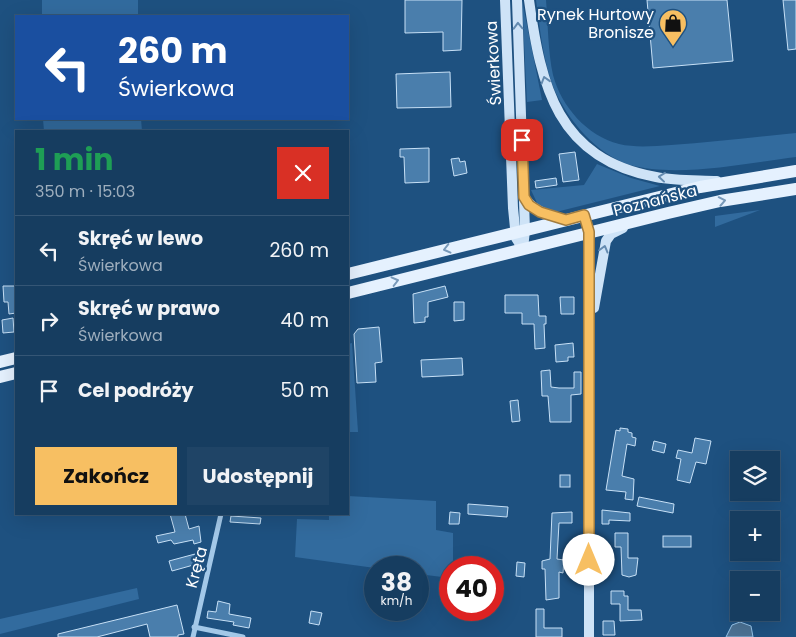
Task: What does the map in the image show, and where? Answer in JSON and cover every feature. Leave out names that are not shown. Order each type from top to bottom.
[{"type":"main road","name":"Poznańska","points":[[349,274],[728,181],[796,170]]},
{"type":"main road","name":"Poznańska","points":[[349,293],[720,201],[796,189]]},
{"type":"main road","points":[[0,362],[15,358]]},
{"type":"main road","points":[[0,377],[15,373]]},
{"type":"street","name":"Świerkowa","points":[[505,0],[520,231]]},
{"type":"street","name":"Świerkowa","points":[[517,0],[524,197],[518,242],[523,249]]},
{"type":"street","points":[[529,0],[535,45],[544,82],[558,113],[578,138],[607,161],[641,174],[658,178],[728,181]]},
{"type":"street","points":[[524,197],[530,206],[540,212],[566,220]]},
{"type":"street","points":[[584,215],[589,232],[590,637]]},
{"type":"street","points":[[589,349],[606,242],[611,234],[636,221]]},
{"type":"street","name":"Kręta","points":[[193,637],[221,515]]},
{"type":"street","points":[[194,627],[243,637]]},
{"type":"shaded area","points":[[42,0],[138,0],[138,15],[42,15]]},
{"type":"shaded area","points":[[522,0],[542,100],[527,102]]},
{"type":"shaded area","points":[[536,0],[546,0],[550,57],[557,87],[562,98],[577,118],[596,134],[619,144],[645,146],[796,133],[796,157],[735,166],[669,170],[649,169],[630,165],[606,153],[575,124],[554,89],[545,56]]},
{"type":"shaded area","points":[[43,120],[141,120],[142,130],[44,130]]},
{"type":"shaded area","points":[[597,164],[631,178],[660,186],[556,212],[539,207],[531,190],[584,185]]},
{"type":"shaded area","points":[[760,210],[715,227],[715,216]]},
{"type":"shaded area","points":[[352,343],[358,432],[349,432],[349,344]]},
{"type":"shaded area","points":[[349,496],[436,501],[436,530],[453,533],[453,556],[439,556],[439,577],[429,575],[429,556],[364,556],[364,566],[295,557],[297,519],[329,520],[329,515],[349,515]]},
{"type":"shaded area","points":[[137,588],[139,599],[0,634],[0,619]]},
{"type":"shaded area","points":[[740,622],[751,626],[753,637],[726,637],[732,625]]},
{"type":"building","points":[[405,0],[462,0],[461,50],[443,51],[443,32],[405,33]]},
{"type":"building","points":[[647,0],[727,0],[733,61],[653,68]]},
{"type":"building","points":[[783,0],[796,0],[796,49],[788,50]]},
{"type":"building","points":[[450,72],[451,107],[397,108],[396,74]]},
{"type":"building","points":[[429,148],[429,182],[405,183],[404,157],[400,157],[400,149]]},
{"type":"building","points":[[575,152],[579,180],[563,182],[559,154]]},
{"type":"building","points":[[459,158],[460,162],[465,161],[467,173],[454,176],[451,159]]},
{"type":"building","points":[[556,178],[557,185],[536,188],[535,181]]},
{"type":"building","points":[[3,286],[15,286],[15,313],[9,314],[8,302],[4,302]]},
{"type":"building","points":[[445,286],[448,297],[428,302],[428,317],[425,317],[425,322],[414,323],[413,294]]},
{"type":"building","points":[[505,295],[538,295],[539,316],[546,316],[546,324],[544,324],[545,348],[535,349],[534,324],[522,324],[522,313],[505,313]]},
{"type":"building","points":[[560,297],[574,297],[574,314],[561,314]]},
{"type":"building","points":[[454,302],[464,302],[464,320],[454,321]]},
{"type":"building","points":[[13,318],[14,332],[3,333],[2,320]]},
{"type":"building","points":[[379,327],[382,362],[375,363],[376,382],[357,383],[354,334],[358,329]]},
{"type":"building","points":[[573,343],[574,357],[568,357],[568,361],[556,362],[555,345]]},
{"type":"building","points":[[462,358],[463,375],[422,377],[421,360]]},
{"type":"building","points":[[550,370],[551,387],[559,388],[574,388],[574,372],[581,372],[581,394],[571,395],[571,422],[550,422],[548,396],[542,396],[541,371]]},
{"type":"building","points":[[518,400],[520,421],[512,422],[510,401]]},
{"type":"building","points":[[620,428],[628,429],[628,432],[632,433],[632,437],[636,438],[635,446],[627,444],[622,476],[634,479],[633,500],[625,499],[626,492],[606,490],[616,430],[620,431]]},
{"type":"building","points":[[695,438],[711,441],[706,464],[696,462],[690,483],[677,480],[681,459],[676,458],[678,450],[692,453]]},
{"type":"building","points":[[654,441],[666,444],[664,453],[652,450]]},
{"type":"building","points":[[560,475],[570,475],[570,487],[560,487]]},
{"type":"building","points":[[639,497],[674,504],[673,513],[637,506]]},
{"type":"building","points":[[468,504],[508,507],[507,517],[468,514]]},
{"type":"building","points":[[602,510],[630,513],[630,521],[609,520],[609,524],[602,524]]},
{"type":"building","points":[[450,512],[460,513],[459,524],[449,524]]},
{"type":"building","points":[[572,512],[572,523],[559,523],[557,559],[564,560],[563,573],[559,572],[559,598],[546,600],[545,569],[542,569],[542,561],[550,559],[552,513]]},
{"type":"building","points":[[170,515],[185,515],[189,529],[199,526],[201,542],[194,544],[193,540],[174,544],[171,540],[158,543],[156,536],[175,532]]},
{"type":"building","points":[[231,516],[261,518],[260,524],[230,522]]},
{"type":"building","points":[[615,533],[628,533],[628,558],[638,558],[636,575],[629,577],[622,575],[621,547],[615,547]]},
{"type":"building","points":[[663,536],[691,536],[691,547],[663,547]]},
{"type":"building","points":[[195,554],[197,564],[172,571],[169,561]]},
{"type":"building","points":[[517,562],[525,563],[524,577],[516,576]]},
{"type":"building","points":[[611,591],[624,591],[624,596],[628,596],[628,610],[641,610],[642,620],[620,621],[620,604],[611,604]]},
{"type":"building","points":[[218,601],[230,604],[229,614],[251,618],[249,628],[233,625],[234,622],[207,618],[208,611],[216,612]]},
{"type":"building","points":[[177,605],[184,634],[178,635],[178,637],[150,637],[147,624],[97,637],[58,637],[58,634]]},
{"type":"building","points":[[536,609],[544,609],[544,628],[562,628],[562,637],[536,637]]},
{"type":"building","points":[[311,611],[322,613],[319,625],[309,623]]},
{"type":"building","points":[[603,621],[614,621],[615,635],[603,635]]},
{"type":"place","name":"Rynek Hurtowy Bronisze","points":[[673,47]]},
{"type":"route","points":[[522,140],[524,197],[529,205],[540,212],[566,220],[584,215],[589,232],[589,560]]}]
